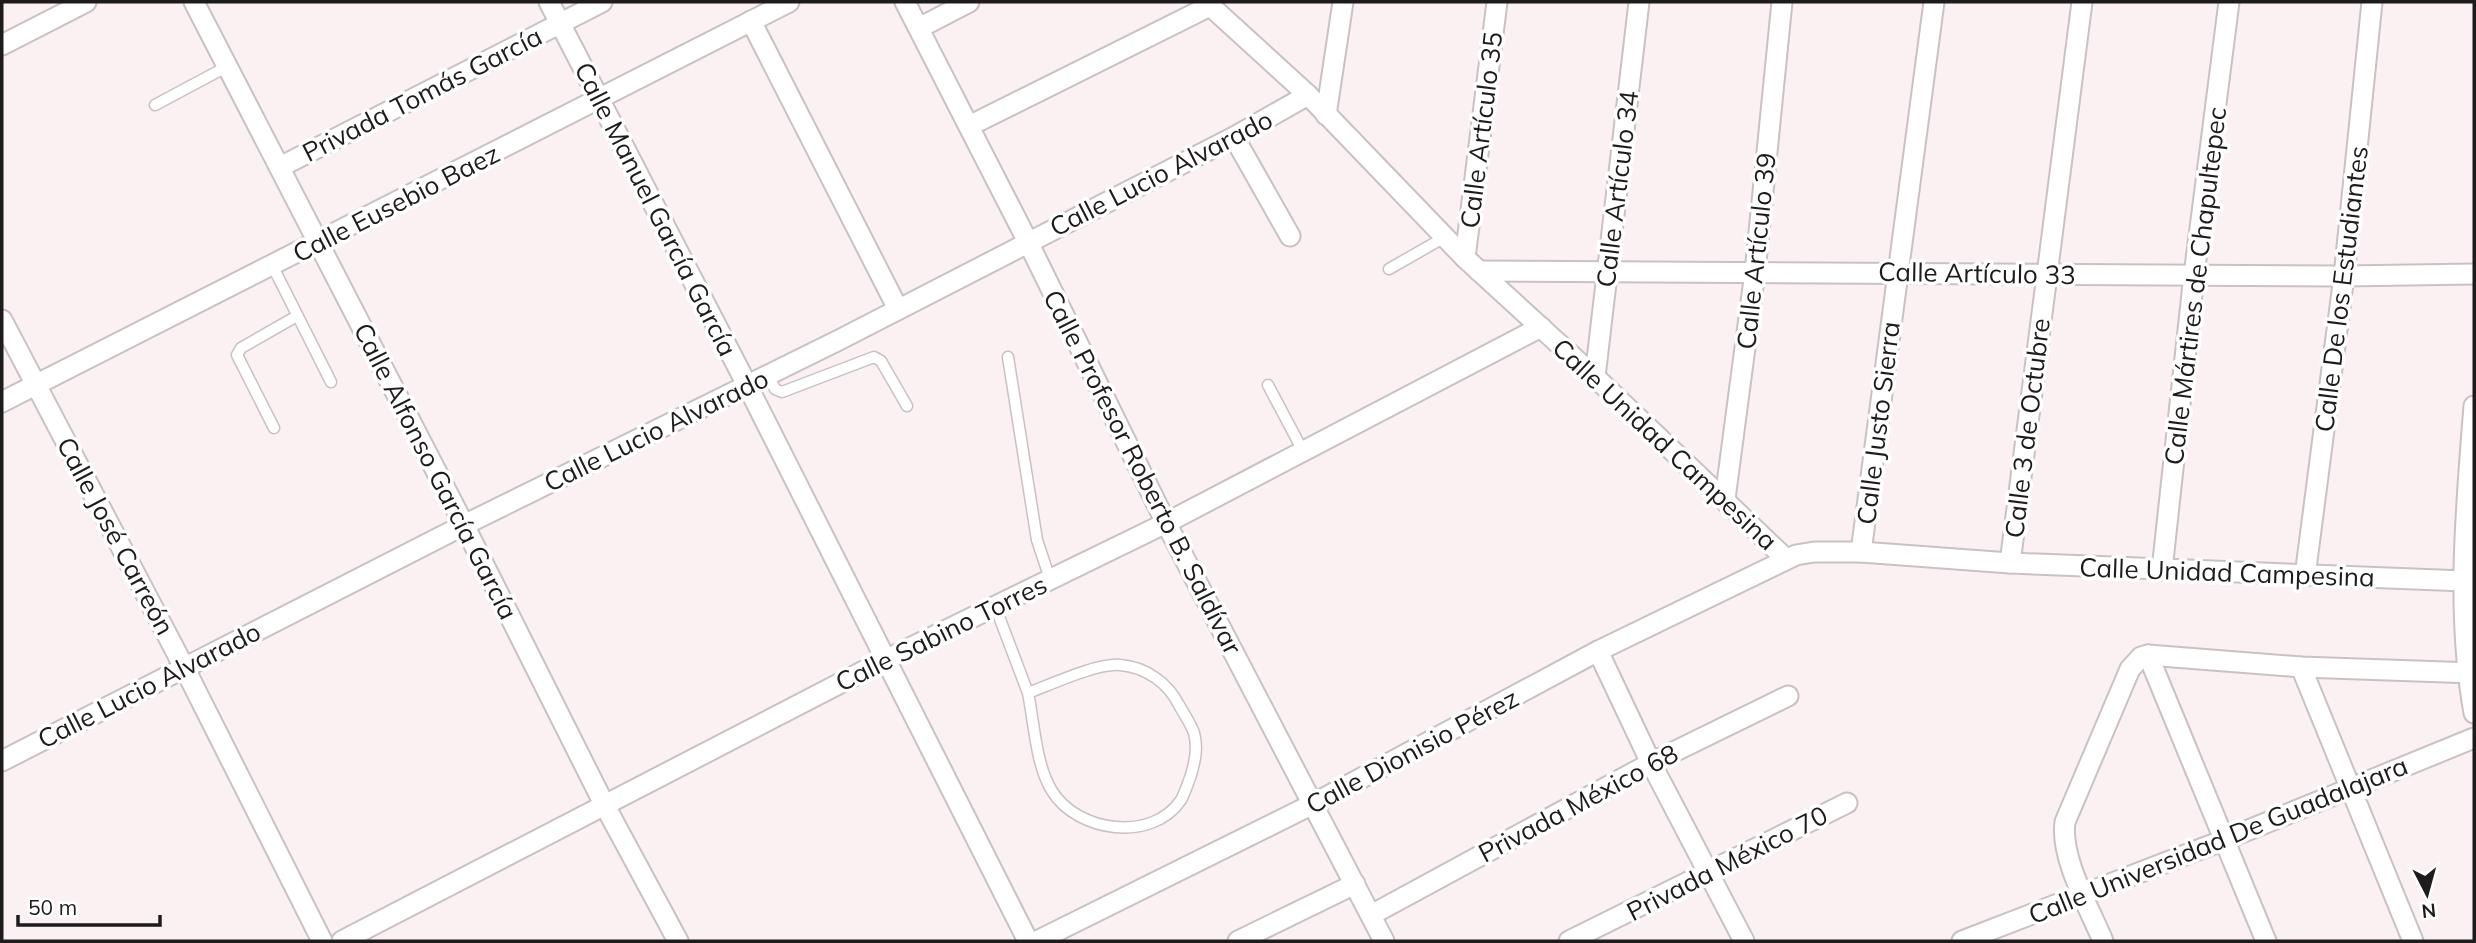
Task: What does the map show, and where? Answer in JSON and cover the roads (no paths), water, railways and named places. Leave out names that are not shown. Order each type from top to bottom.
[{"type":"street","points":[[2,45],[86,2]]},
{"type":"street","name":"Calle Alfonso García García","points":[[194,2],[464,524],[671,939]]},
{"type":"street","name":"Calle Manuel García García","points":[[549,2],[747,385],[1028,941]]},
{"type":"street","name":"Privada Tomás García","points":[[280,167],[601,2]]},
{"type":"street","name":"Calle Eusebio Baez","points":[[3,399],[319,242],[789,2]]},
{"type":"street","name":"Calle Profesor Roberto B. Saldívar","points":[[905,2],[1028,242],[1166,523],[1384,941]]},
{"type":"street","points":[[919,28],[969,2]]},
{"type":"street","points":[[1326,115],[1343,2]]},
{"type":"street","name":"Calle Artículo 35","points":[[1472,264],[1497,2]]},
{"type":"street","name":"Calle Artículo 34","points":[[1595,377],[1639,2]]},
{"type":"street","name":"Calle Artículo 39","points":[[1725,499],[1755,272],[1782,2]]},
{"type":"street","name":"Calle Justo Sierra","points":[[1861,552],[1934,2]]},
{"type":"street","name":"Calle 3 de Octubre","points":[[2010,564],[2082,2]]},
{"type":"street","name":"Calle Mártires de Chapultepec","points":[[2162,570],[2194,275],[2229,2]]},
{"type":"street","name":"Calle De los Estudiantes","points":[[2305,576],[2344,276],[2372,2]]},
{"type":"street","points":[[969,126],[1208,4]]},
{"type":"street","name":"Calle Unidad Campesina","points":[[1208,4],[1308,95],[1472,264],[1786,559],[1805,552],[1861,552],[2010,564],[2465,581]]},
{"type":"street","points":[[751,21],[898,309]]},
{"type":"street","name":"Calle Lucio Alvarado","points":[[2,761],[464,524],[898,309],[1234,137],[1308,95]]},
{"type":"street","points":[[1234,137],[1290,236]]},
{"type":"street","name":"Calle Artículo 33","points":[[1472,264],[1608,271],[2344,276],[2474,274]]},
{"type":"street","name":"Calle José Carreón","points":[[2,320],[184,667],[322,941]]},
{"type":"street","name":"Calle Sabino Torres","points":[[342,941],[885,660],[1166,523],[1541,327]]},
{"type":"street","points":[[2474,406],[2466,503],[2465,581],[2474,713]]},
{"type":"street","name":"Calle Dionisio Pérez","points":[[1037,941],[1313,804],[1598,651],[1786,559]]},
{"type":"street","points":[[1598,651],[1740,940]]},
{"type":"street","points":[[2103,941],[2064,845],[2065,822],[2130,669],[2141,657],[2148,655],[2301,667],[2471,673]]},
{"type":"street","points":[[2148,655],[2266,941]]},
{"type":"street","points":[[2301,667],[2413,941]]},
{"type":"street","name":"Privada México 68","points":[[1371,915],[1651,763],[1788,696]]},
{"type":"street","name":"Calle Universidad De Guadalajara","points":[[1962,941],[2224,840],[2474,738]]},
{"type":"street","name":"Privada México 70","points":[[1569,941],[1847,803]]},
{"type":"street","points":[[1238,941],[1355,884]]},
{"type":"lane","points":[[155,105],[228,66]]},
{"type":"lane","points":[[1389,269],[1445,237]]},
{"type":"lane","points":[[272,265],[331,382]]},
{"type":"lane","points":[[274,428],[237,358],[237,352],[298,316]]},
{"type":"lane","points":[[768,375],[775,389],[782,392],[874,357],[881,360],[907,406]]},
{"type":"lane","points":[[1008,357],[1037,540],[1050,579]]},
{"type":"lane","points":[[1268,385],[1303,451]]},
{"type":"lane","points":[[995,606],[1028,693],[1042,768],[1051,791],[1066,808],[1091,823],[1121,828],[1143,826],[1165,815],[1180,801],[1196,758],[1194,733],[1172,691],[1161,680],[1121,665],[1104,666],[1028,693]]}]
